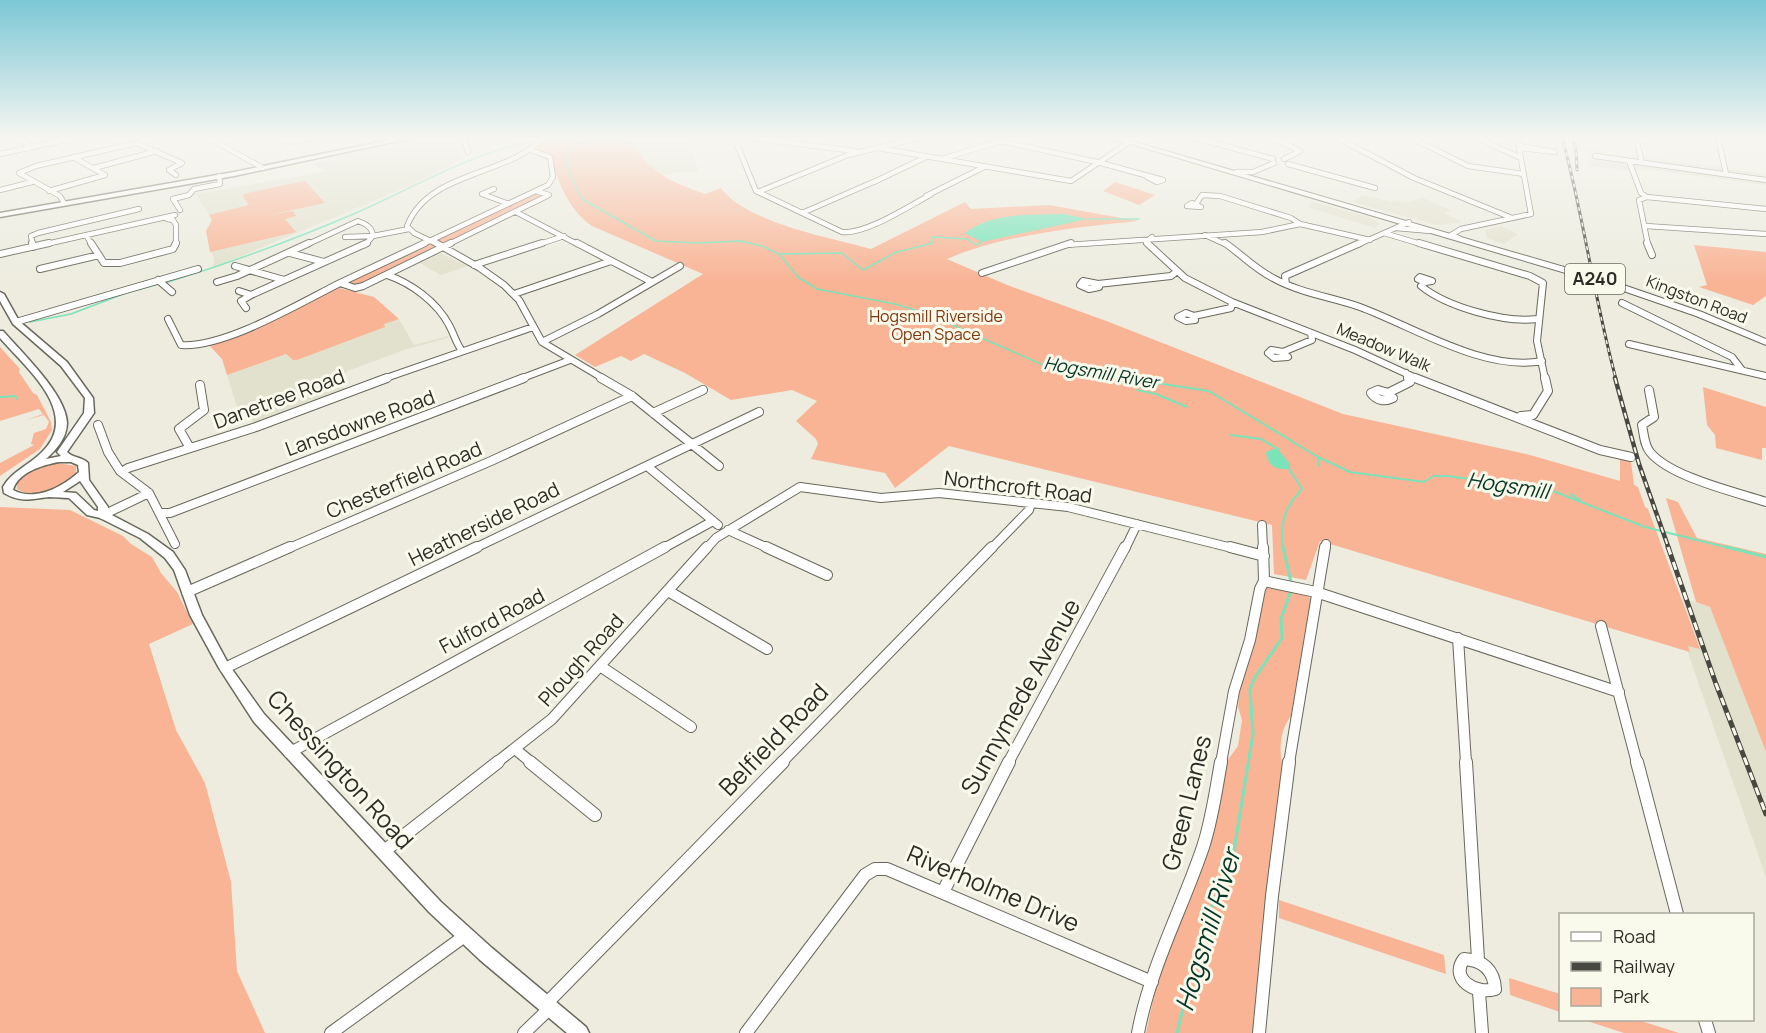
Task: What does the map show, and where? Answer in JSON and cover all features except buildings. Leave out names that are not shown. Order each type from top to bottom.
[{"type":"highway","name":"Kingston Road","points":[[1272,185],[1390,220],[1452,234],[1657,295],[1762,338]]},
{"type":"highway","name":"Kingston Road","points":[[1282,185],[1654,298],[1762,338]]},
{"type":"main road","points":[[0,215],[166,185]]},
{"type":"main road","points":[[0,294],[16,322],[64,364],[89,398],[89,413],[62,452],[69,459]]},
{"type":"main road","points":[[0,333],[42,381],[63,420],[60,437],[46,454],[27,470],[0,486]]},
{"type":"main road","points":[[27,470],[48,462],[69,459],[83,463],[82,473],[92,493],[103,507],[103,515]]},
{"type":"main road","name":"Chessington Road","points":[[45,494],[68,485],[82,473]]},
{"type":"main road","points":[[15,478],[8,486],[8,491],[23,496]]},
{"type":"main road","name":"Chessington Road","points":[[0,496],[63,493],[72,495],[91,513],[103,515],[144,536],[166,551],[179,570],[196,615],[225,668],[259,718],[289,753],[466,935],[580,1033]]},
{"type":"street","points":[[0,190],[19,185]]},
{"type":"street","points":[[38,185],[60,196],[64,203]]},
{"type":"street","points":[[49,191],[70,185]]},
{"type":"street","points":[[180,210],[173,199],[189,195],[194,189],[213,185]]},
{"type":"street","points":[[409,229],[407,224],[409,216],[431,197],[453,185]]},
{"type":"street","points":[[168,319],[181,345],[192,347],[220,339],[545,185]]},
{"type":"street","points":[[752,185],[758,192],[840,232],[850,233],[931,197],[930,195],[949,185]]},
{"type":"street","points":[[758,192],[775,185]]},
{"type":"street","points":[[802,213],[864,185]]},
{"type":"street","points":[[1365,185],[1374,188]]},
{"type":"street","points":[[1434,185],[1512,218]]},
{"type":"street","points":[[1467,242],[1452,234],[1461,229],[1531,212],[1526,185]]},
{"type":"street","points":[[1638,185],[1641,194],[1647,197],[1766,209]]},
{"type":"street","points":[[494,189],[482,195],[509,204]]},
{"type":"street","points":[[340,283],[358,288],[550,195],[536,191]]},
{"type":"street","points":[[1196,204],[1202,195],[1220,196],[1291,218],[1300,224]]},
{"type":"street","points":[[1647,197],[1639,200],[1646,226],[1648,247],[1653,255]]},
{"type":"street","points":[[33,247],[31,237],[38,233],[139,209]]},
{"type":"street","points":[[516,212],[652,282]]},
{"type":"street","points":[[0,254],[167,219],[175,215]]},
{"type":"street","points":[[86,235],[104,263],[115,264],[173,249],[176,245],[176,225],[172,219],[167,219]]},
{"type":"street","points":[[1390,220],[1395,228]]},
{"type":"street","points":[[217,282],[290,253],[358,221],[371,228],[373,236]]},
{"type":"street","points":[[1268,275],[1285,276],[1406,223]]},
{"type":"street","points":[[982,273],[1064,244],[1133,238],[1149,240],[1269,231],[1300,224],[1370,240]]},
{"type":"street","points":[[1646,226],[1766,234]]},
{"type":"street","points":[[1395,228],[1430,231]]},
{"type":"street","points":[[345,237],[373,236],[409,229],[474,265],[514,294],[542,342],[632,396],[719,466]]},
{"type":"street","points":[[1384,233],[1540,280],[1543,284],[1537,327],[1538,349],[1548,387],[1547,395],[1533,415]]},
{"type":"street","points":[[1218,239],[1225,234]]},
{"type":"street","points":[[1205,235],[1218,239],[1268,275],[1286,284],[1364,309],[1471,352],[1527,364],[1545,373]]},
{"type":"street","points":[[246,308],[241,301],[251,295],[366,244],[373,236]]},
{"type":"street","points":[[474,265],[564,236]]},
{"type":"street","points":[[1356,238],[1360,245]]},
{"type":"street","name":"Meadow Walk","points":[[1149,240],[1174,274],[1231,305],[1246,308],[1311,336],[1327,339],[1424,382],[1600,450],[1631,457]]},
{"type":"street","points":[[290,253],[325,262]]},
{"type":"street","points":[[40,269],[99,255]]},
{"type":"street","points":[[514,294],[611,261]]},
{"type":"street","points":[[235,266],[284,280]]},
{"type":"street","points":[[542,342],[680,266]]},
{"type":"street","points":[[16,322],[160,282],[198,269]]},
{"type":"street","points":[[1098,284],[1174,274]]},
{"type":"street","points":[[387,275],[404,283],[434,306],[450,327],[462,351]]},
{"type":"street","points":[[1285,276],[1286,284]]},
{"type":"street","points":[[160,282],[172,292]]},
{"type":"street","points":[[1425,282],[1421,286],[1422,289],[1447,300],[1480,312],[1527,321],[1537,327]]},
{"type":"street","points":[[239,291],[251,295]]},
{"type":"street","points":[[1622,303],[1732,357],[1737,360],[1742,370]]},
{"type":"street","points":[[1194,316],[1231,305]]},
{"type":"street","points":[[1527,321],[1538,319]]},
{"type":"street","name":"Danetree Road","points":[[122,472],[533,327]]},
{"type":"street","points":[[1284,352],[1311,336]]},
{"type":"street","points":[[1629,344],[1766,376]]},
{"type":"street","name":"Lansdowne Road","points":[[160,513],[170,513],[570,360]]},
{"type":"street","points":[[1527,364],[1542,362]]},
{"type":"street","points":[[1406,373],[1410,382]]},
{"type":"street","points":[[1388,393],[1410,382],[1424,382]]},
{"type":"street","points":[[190,448],[179,429],[204,410],[200,385]]},
{"type":"street","points":[[653,413],[703,390]]},
{"type":"street","points":[[1649,390],[1654,417],[1642,426],[1648,450],[1670,468],[1766,502]]},
{"type":"street","name":"Chesterfield Road","points":[[187,592],[491,461],[632,396]]},
{"type":"street","name":"Heatherside Road","points":[[225,668],[759,412]]},
{"type":"street","points":[[1515,416],[1533,415]]},
{"type":"street","points":[[1533,415],[1541,426]]},
{"type":"street","points":[[98,425],[108,452],[122,472],[149,493],[175,544]]},
{"type":"street","name":"Fulford Road","points":[[289,753],[716,523],[647,466]]},
{"type":"street","name":"Northcroft Road","points":[[800,487],[881,498],[939,493],[1068,507],[1264,556]]},
{"type":"street","name":"Plough Road","points":[[383,852],[552,719],[707,547],[728,530],[800,487]]},
{"type":"street","points":[[103,515],[149,493]]},
{"type":"street","name":"Belfield Road","points":[[524,1033],[1029,510],[1031,503]]},
{"type":"street","name":"Sunnymede Avenue","points":[[943,892],[972,828],[1109,584],[1137,524]]},
{"type":"street","name":"Green Lanes","points":[[1138,1033],[1166,940],[1203,846],[1234,691],[1264,581],[1262,525]]},
{"type":"street","points":[[728,530],[827,575]]},
{"type":"street","points":[[1259,1033],[1272,896],[1292,741],[1326,544]]},
{"type":"street","points":[[1264,581],[1316,592],[1619,692]]},
{"type":"street","points":[[668,591],[767,649]]},
{"type":"street","points":[[1600,626],[1676,913]]},
{"type":"street","points":[[1458,638],[1478,959]]},
{"type":"street","points":[[600,666],[608,669],[691,727]]},
{"type":"street","points":[[515,749],[595,815]]},
{"type":"street","name":"Riverholme Drive","points":[[746,1033],[870,871],[887,869],[1152,982]]},
{"type":"street","points":[[331,1033],[466,935]]},
{"type":"street","points":[[1464,958],[1478,959],[1491,970],[1496,981],[1496,989],[1479,992],[1464,981],[1458,969],[1464,958]]},
{"type":"street","points":[[1479,992],[1482,1033]]},
{"type":"shaded area","points":[[248,185],[411,185],[213,268],[214,260],[206,231],[212,220],[196,194]]},
{"type":"shaded area","points":[[1364,195],[1391,202],[1395,200],[1406,203],[1423,198],[1451,210],[1444,213],[1463,222],[1437,225],[1352,202]]},
{"type":"shaded area","points":[[1313,202],[1371,218],[1380,224],[1375,228],[1307,207]]},
{"type":"shaded area","points":[[1064,214],[1087,219],[982,242],[965,233],[987,221],[999,218]]},
{"type":"shaded area","points":[[1501,226],[1518,234],[1504,244],[1487,238],[1485,230]]},
{"type":"shaded area","points":[[435,253],[440,253],[468,266],[441,275],[418,262]]},
{"type":"shaded area","points":[[399,319],[414,345],[448,336],[448,338],[407,349],[347,371],[333,379],[345,389],[253,424],[249,407],[238,410],[227,375],[286,354],[293,360],[297,360],[385,327],[383,324],[388,321]]},
{"type":"shaded area","points":[[1277,448],[1290,464],[1289,469],[1276,468],[1268,461],[1266,452]]},
{"type":"shaded area","points":[[1673,596],[1710,606],[1766,752],[1766,877],[1689,656]]},
{"type":"green space","points":[[284,185],[309,185],[325,203],[269,215],[293,211],[296,216],[285,219],[296,232],[210,252],[206,231],[212,220],[209,215],[249,205],[242,195]]},
{"type":"green space","name":"Hogsmill Riverside Open Space","points":[[561,185],[682,185],[705,194],[721,188],[749,211],[769,220],[811,234],[871,249],[965,202],[971,209],[1049,205],[1138,221],[1066,229],[1016,238],[947,259],[1007,285],[1109,322],[1343,414],[1530,455],[1620,481],[1620,459],[1631,462],[1634,485],[1638,487],[1645,507],[1648,509],[1700,649],[1688,646],[1690,652],[1320,541],[1306,580],[1274,574],[1272,525],[949,446],[895,488],[885,473],[811,459],[818,444],[816,439],[796,421],[817,401],[792,390],[731,400],[685,373],[644,354],[631,361],[621,356],[595,367],[575,355],[703,274],[592,226],[577,212]]},
{"type":"green space","points":[[1111,185],[1125,185],[1155,195],[1139,205],[1103,191]]},
{"type":"green space","points":[[535,193],[547,195],[444,245],[436,241]]},
{"type":"green space","points":[[430,243],[438,247],[363,284],[357,285],[347,281]]},
{"type":"green space","points":[[1694,245],[1766,252],[1766,296],[1753,305],[1699,287],[1707,285]]},
{"type":"green space","points":[[335,287],[374,297],[399,319],[384,324],[385,327],[297,360],[293,360],[286,354],[227,375],[222,359],[208,344]]},
{"type":"green space","points":[[0,347],[20,369],[19,372],[33,393],[37,395],[51,422],[52,430],[40,449],[0,476],[0,463],[34,445],[31,444],[34,433],[46,429],[49,422],[44,415],[26,420],[43,414],[39,409],[0,421]]},
{"type":"green space","points":[[1703,387],[1766,407],[1766,448],[1762,448],[1762,460],[1716,448],[1715,435],[1707,425]]},
{"type":"green space","points":[[57,463],[76,466],[76,474],[64,483],[40,493],[17,489],[20,478],[31,470]]},
{"type":"green space","points":[[1666,498],[1678,502],[1697,538],[1766,554],[1766,752],[1710,607],[1696,602]]},
{"type":"green space","points":[[0,507],[70,510],[123,536],[152,557],[161,573],[177,592],[193,624],[149,644],[176,730],[205,783],[231,882],[237,971],[265,1033],[0,1033]]},
{"type":"green space","points":[[1267,585],[1306,593],[1311,599],[1291,716],[1284,728],[1281,741],[1283,769],[1265,911],[1253,1033],[1146,1033],[1163,952],[1210,846],[1227,761],[1238,746],[1242,720],[1238,707],[1240,686],[1263,588]]},
{"type":"green space","points":[[1279,900],[1444,955],[1446,974],[1279,918]]},
{"type":"green space","points":[[1509,978],[1559,994],[1559,1012],[1510,995]]},
{"type":"green space","points":[[1587,1021],[1641,1021],[1679,1033],[1624,1033]]},
{"type":"waterway","points":[[165,283],[311,232],[415,185]]},
{"type":"waterway","name":"Hogsmill River","points":[[576,185],[582,199],[656,241],[698,243],[740,241],[762,246],[779,254]]},
{"type":"waterway","points":[[1087,219],[1139,219]]},
{"type":"waterway","points":[[779,254],[842,253],[863,270],[897,252],[933,243],[933,237],[967,239],[976,245],[982,242]]},
{"type":"waterway","name":"Hogsmill River","points":[[779,254],[798,277],[817,289],[895,304],[928,314],[1043,365],[1133,379]]},
{"type":"waterway","points":[[30,322],[71,314],[126,293],[159,284]]},
{"type":"waterway","name":"Hogsmill River","points":[[1124,378],[1209,391],[1318,457]]},
{"type":"waterway","name":"Hogsmill River","points":[[1125,380],[1133,385]]},
{"type":"waterway","name":"Hogsmill River","points":[[1137,390],[1156,394],[1187,407]]},
{"type":"waterway","points":[[0,397],[15,396],[17,399]]},
{"type":"waterway","name":"Hogsmill River","points":[[1231,435],[1261,439],[1278,449]]},
{"type":"waterway","name":"Hogsmill","points":[[1318,457],[1350,472],[1424,482],[1434,476],[1447,476],[1548,489],[1645,527],[1733,549]]},
{"type":"waterway","name":"Hogsmill","points":[[1318,457],[1319,466]]},
{"type":"waterway","name":"Hogsmill River","points":[[1283,549],[1282,532],[1287,509],[1302,489],[1288,467]]},
{"type":"waterway","name":"Hogsmill","points":[[1571,494],[1581,501]]},
{"type":"waterway","name":"Hogsmill River","points":[[1283,547],[1291,582]]},
{"type":"waterway","name":"Hogsmill","points":[[1727,547],[1766,557]]},
{"type":"waterway","name":"Hogsmill River","points":[[1177,1033],[1203,928],[1215,898],[1230,875],[1253,734],[1250,690],[1254,679],[1282,638],[1281,619],[1291,591]]},
{"type":"railway","points":[[1574,185],[1601,319],[1616,379]]},
{"type":"railway","points":[[1615,378],[1639,464],[1669,549]]},
{"type":"railway","points":[[1668,547],[1716,684],[1766,814]]}]
